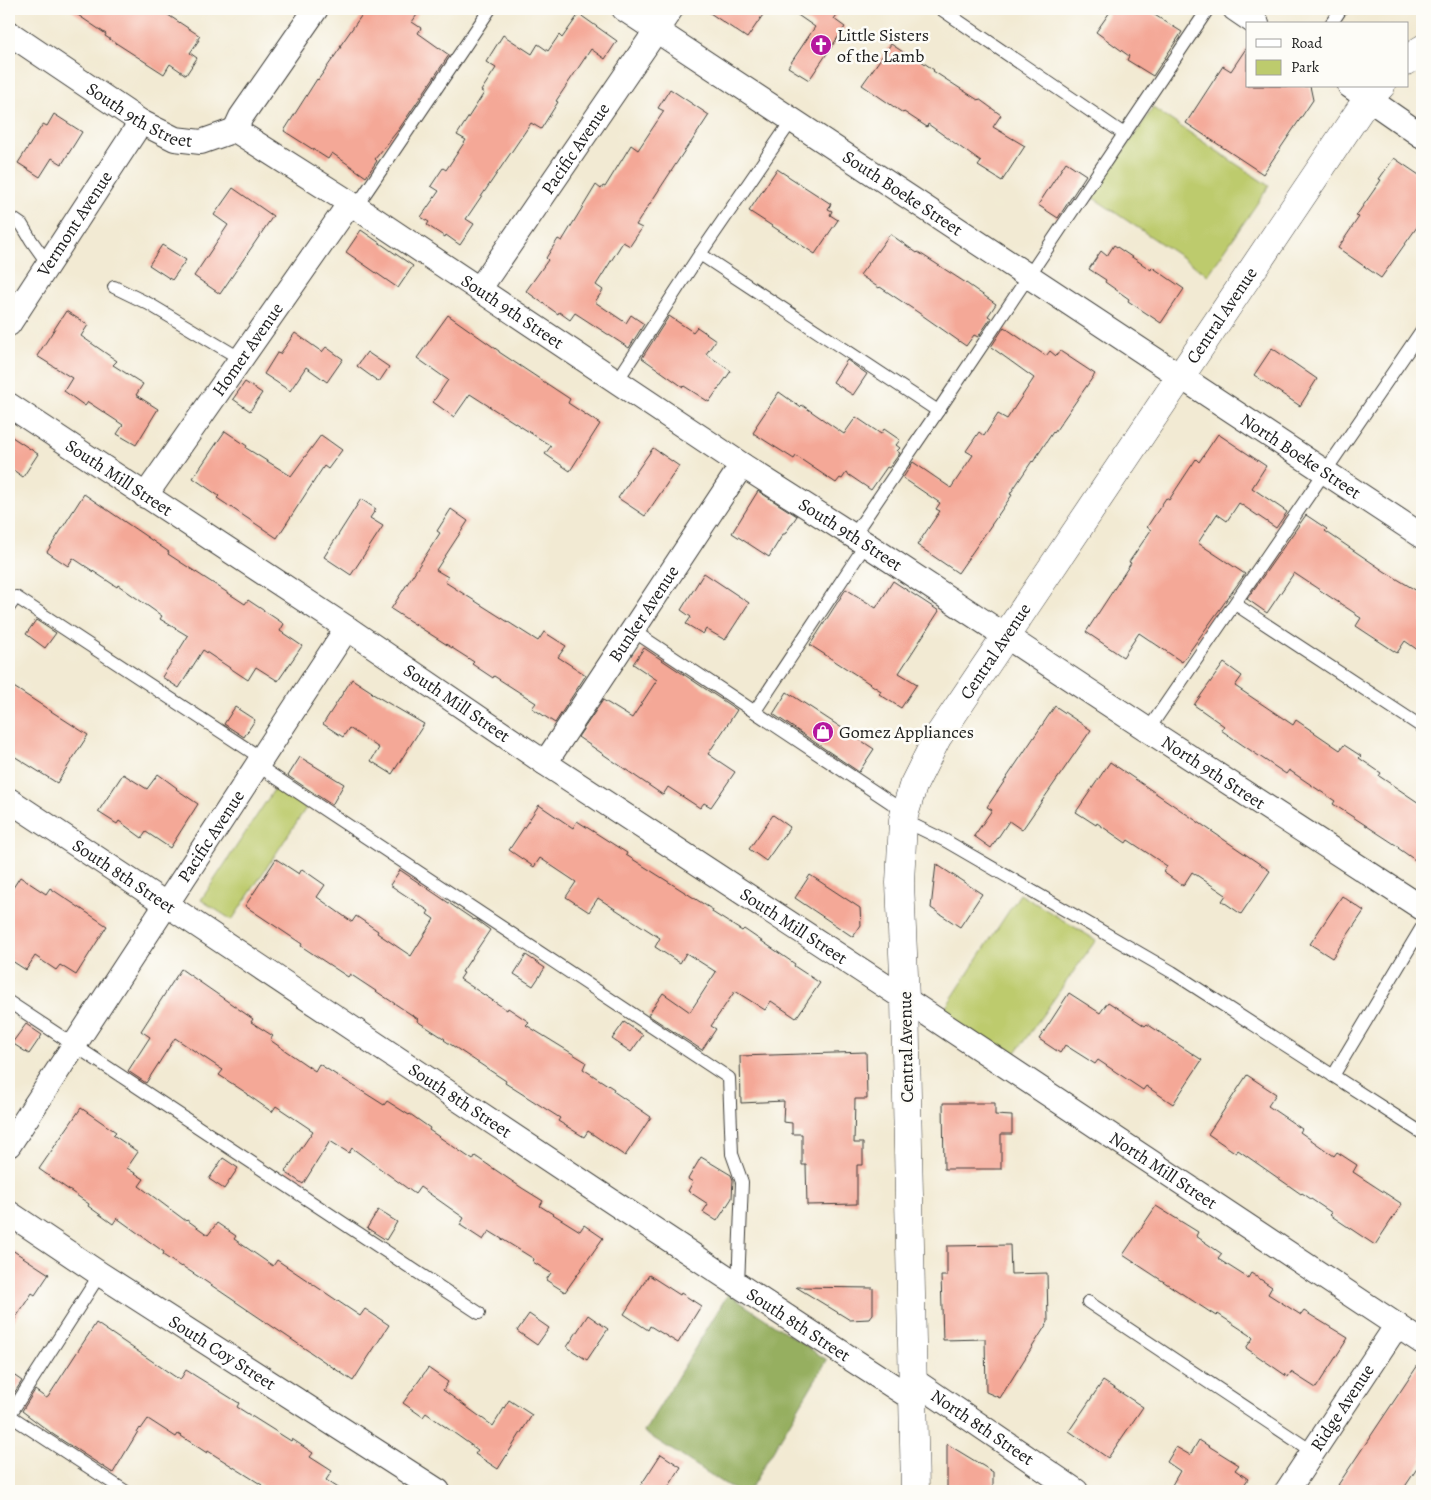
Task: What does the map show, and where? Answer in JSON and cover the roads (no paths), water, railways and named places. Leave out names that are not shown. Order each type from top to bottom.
[{"type":"main road","points":[[1408,60],[1422,49]]},
{"type":"main road","name":"Central Avenue","points":[[915,1491],[905,999],[900,883],[904,816],[913,786],[936,738],[1180,377],[1366,90]]},
{"type":"street","points":[[235,130],[241,117],[316,9]]},
{"type":"street","name":"South Boeke Street","points":[[624,9],[1180,377]]},
{"type":"street","name":"Pacific Avenue","points":[[480,288],[671,9]]},
{"type":"street","points":[[1235,9],[1254,22]]},
{"type":"street","name":"South 9th Street","points":[[9,33],[141,122],[175,139],[201,142],[235,130],[480,288],[742,465],[1006,635]]},
{"type":"street","points":[[1366,90],[1422,136]]},
{"type":"street","name":"Vermont Avenue","points":[[9,324],[141,122]]},
{"type":"street","name":"Homer Avenue","points":[[145,496],[241,359],[353,205]]},
{"type":"street","name":"North Boeke Street","points":[[1180,377],[1422,536]]},
{"type":"street","name":"South Mill Street","points":[[9,405],[347,628],[545,763],[905,999]]},
{"type":"street","name":"Bunker Avenue","points":[[545,763],[742,465]]},
{"type":"street","name":"Pacific Avenue","points":[[9,1145],[347,628]]},
{"type":"street","name":"North 9th Street","points":[[1006,635],[1148,730],[1422,908]]},
{"type":"street","name":"South 8th Street","points":[[9,800],[738,1286],[913,1390]]},
{"type":"street","name":"North Mill Street","points":[[905,999],[1422,1342]]},
{"type":"street","name":"South Coy Street","points":[[9,1213],[100,1274],[438,1491]]},
{"type":"street","name":"Ridge Avenue","points":[[1287,1491],[1397,1325]]},
{"type":"street","name":"North 8th Street","points":[[913,1390],[1065,1487]]},
{"type":"lane","points":[[353,205],[490,9]]},
{"type":"lane","points":[[941,9],[1124,134]]},
{"type":"lane","points":[[755,711],[938,411],[1208,9]]},
{"type":"lane","points":[[1332,22],[1341,9]]},
{"type":"lane","points":[[617,381],[700,254],[792,120]]},
{"type":"lane","points":[[9,216],[22,225],[48,264]]},
{"type":"lane","points":[[700,254],[938,411]]},
{"type":"lane","points":[[114,287],[149,304],[241,359]]},
{"type":"lane","points":[[1148,730],[1422,330]]},
{"type":"lane","points":[[9,607],[16,597],[729,1078],[732,1154],[742,1182],[738,1286]]},
{"type":"lane","points":[[1235,604],[1422,727]]},
{"type":"lane","points":[[632,630],[755,711],[904,816],[1172,972],[1422,1134]]},
{"type":"lane","points":[[1333,1076],[1422,927]]},
{"type":"lane","points":[[9,1002],[479,1313]]},
{"type":"lane","points":[[100,1274],[9,1416],[125,1491]]},
{"type":"lane","points":[[1088,1302],[1313,1452]]},
{"type":"place","name":"Little Sisters of the Lamb","points":[[821,45]]},
{"type":"place","name":"Gomez Appliances","points":[[823,732]]}]
